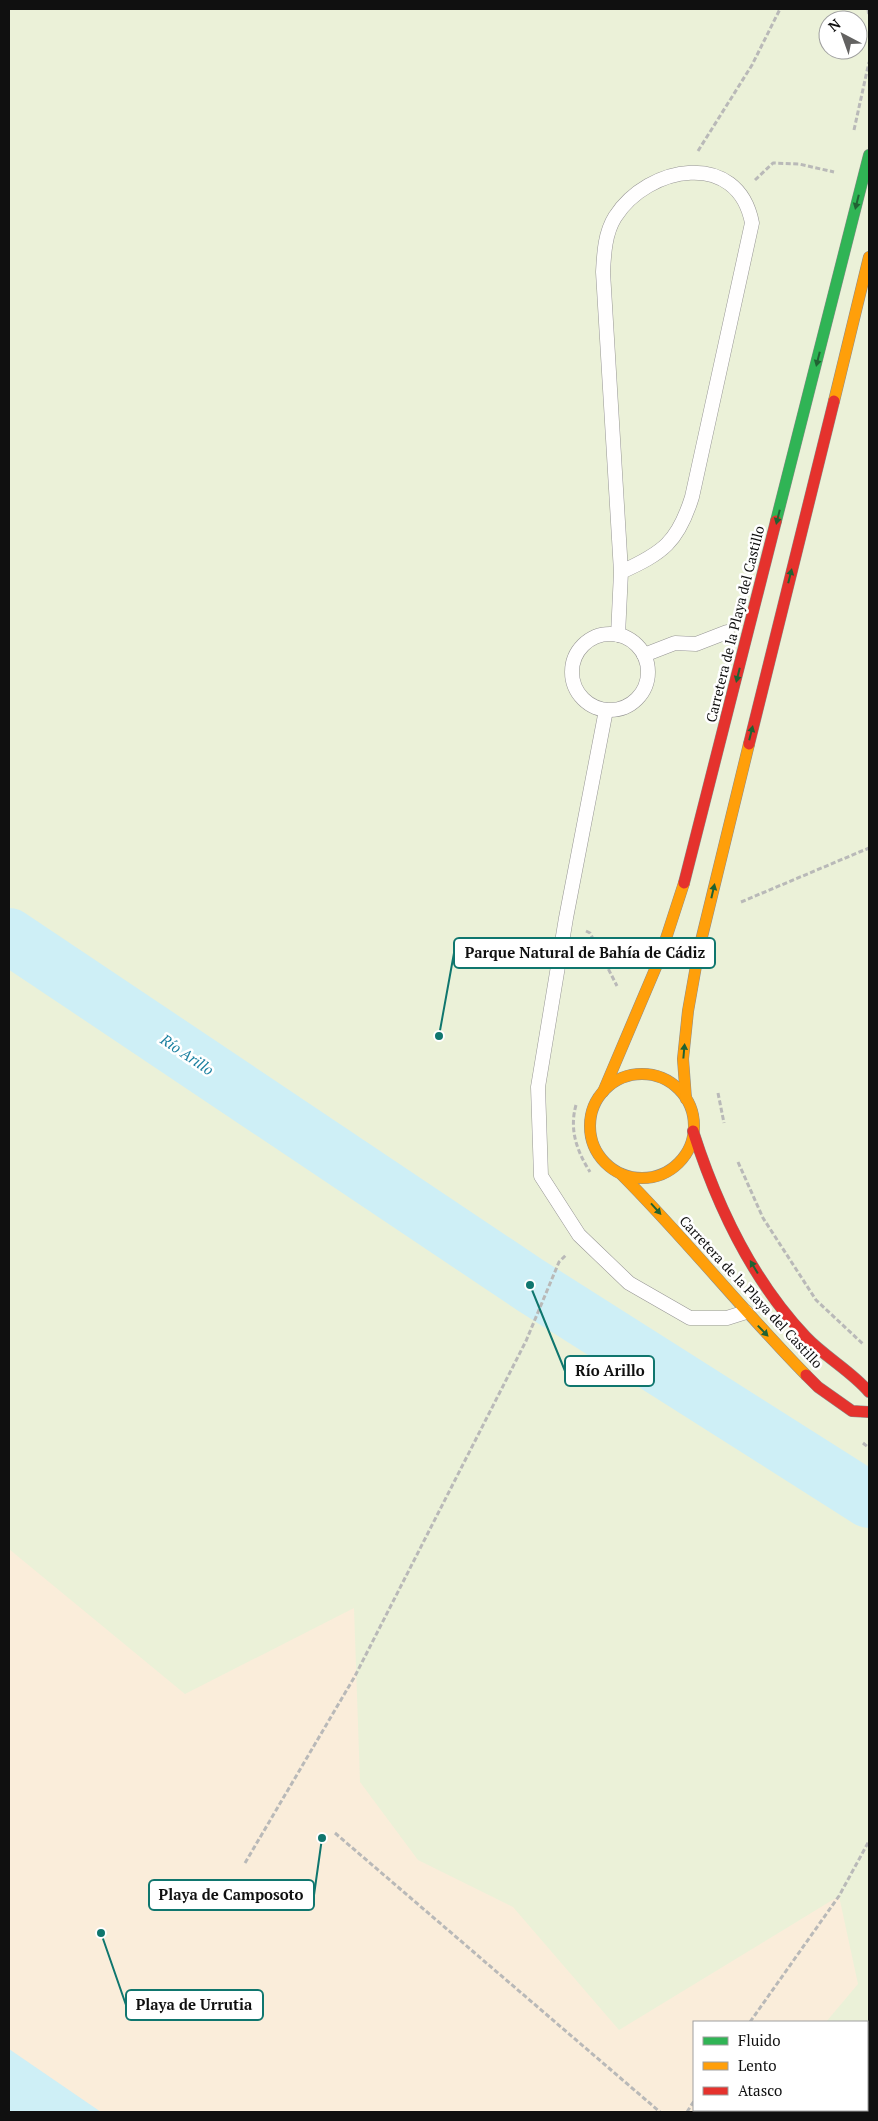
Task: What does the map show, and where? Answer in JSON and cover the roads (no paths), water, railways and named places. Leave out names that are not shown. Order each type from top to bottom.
[{"type":"street","name":"Carretera de la Playa del Castillo","points":[[602,1092],[659,960],[682,892],[869,154]]},
{"type":"street","points":[[686,1100],[683,1059],[688,1011],[699,949],[869,257]]},
{"type":"street","points":[[646,1075],[662,1079],[676,1087],[686,1100],[692,1115],[694,1131],[690,1147],[681,1161],[668,1171],[653,1177],[637,1178],[622,1174],[607,1166],[597,1153],[591,1138],[590,1122],[594,1106],[602,1092],[615,1082],[630,1076],[646,1075]]},
{"type":"street","name":"Carretera de la Playa del Castillo","points":[[694,1131],[708,1174],[730,1224],[756,1271],[788,1317],[826,1356],[869,1392]]},
{"type":"street","name":"Carretera de la Playa del Castillo","points":[[622,1174],[653,1206],[746,1312],[818,1387],[852,1411],[869,1412]]},
{"type":"lane","points":[[618,635],[621,572],[603,272],[604,244],[615,217],[633,195],[657,180],[684,173],[712,175],[728,181],[740,192],[749,207],[752,223],[749,240],[684,521],[670,542],[651,559],[621,572]]},
{"type":"lane","points":[[644,655],[675,643],[696,644],[727,632]]},
{"type":"lane","points":[[604,635],[618,635],[636,644],[644,655],[648,664],[648,677],[642,694],[633,703],[619,709],[606,710],[592,706],[582,698],[575,688],[572,675],[573,662],[579,650],[586,642],[604,635]]},
{"type":"lane","points":[[606,710],[566,918],[538,1087],[541,1176],[578,1235],[629,1283],[690,1318],[727,1318],[746,1312]]},
{"type":"water","points":[[9,2049],[101,2112],[9,2112]]},
{"type":"waterway","name":"Río Arillo","points":[[9,936],[530,1285],[869,1500]]},
{"type":"place","name":"Parque Natural de Bahía de Cádiz","points":[[439,1036]]},
{"type":"place","name":"Río Arillo","points":[[530,1285]]},
{"type":"place","name":"Playa de Camposoto","points":[[322,1838]]},
{"type":"place","name":"Playa de Urrutia","points":[[101,1933]]}]
